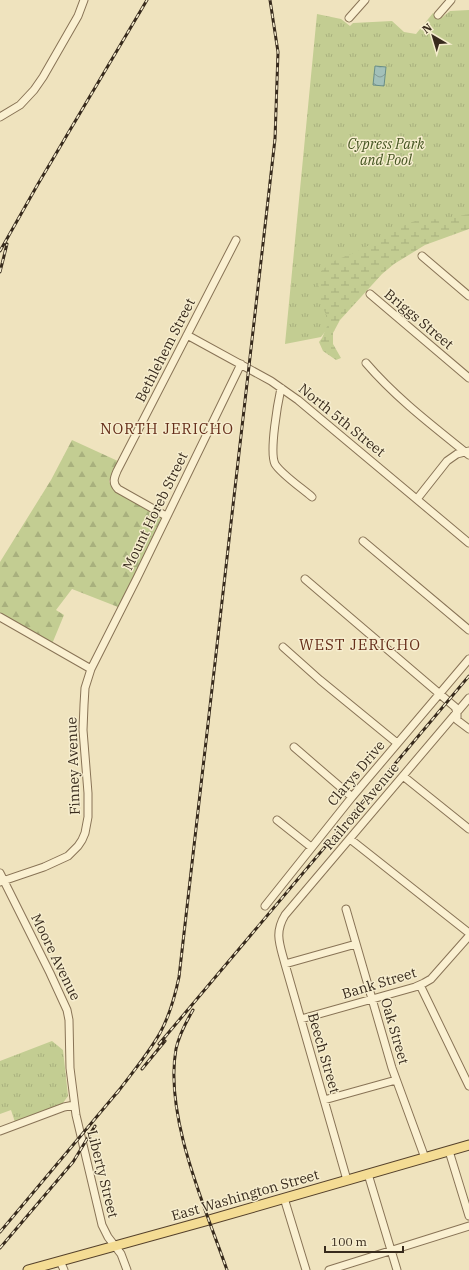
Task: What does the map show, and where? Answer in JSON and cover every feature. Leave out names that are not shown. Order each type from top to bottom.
[{"type":"main road","name":"East Washington Street","points":[[28,1270],[469,1145]]},
{"type":"street","points":[[0,118],[24,102],[37,86],[78,16],[84,0]]},
{"type":"street","points":[[350,18],[365,0]]},
{"type":"street","points":[[438,15],[451,0]]},
{"type":"street","name":"Bethlehem Street","points":[[166,516],[118,489],[114,483],[117,471],[236,240]]},
{"type":"street","points":[[422,256],[469,296]]},
{"type":"street","name":"Briggs Street","points":[[370,294],[469,378]]},
{"type":"street","name":"North 5th Street","points":[[187,335],[241,364],[281,388],[320,418],[469,543]]},
{"type":"street","points":[[366,363],[388,387],[405,402],[468,452]]},
{"type":"street","name":"Mount Horeb Street","points":[[90,669],[137,578],[241,364]]},
{"type":"street","points":[[281,388],[275,426],[274,460],[279,469],[312,497]]},
{"type":"street","points":[[417,499],[447,462],[457,454],[468,452]]},
{"type":"street","points":[[363,541],[469,630]]},
{"type":"street","points":[[305,579],[455,707],[457,712],[457,720],[469,730]]},
{"type":"street","points":[[0,616],[90,669]]},
{"type":"street","points":[[283,647],[320,680],[397,743]]},
{"type":"street","name":"Clarys Drive","points":[[265,906],[352,797],[469,659]]},
{"type":"street","name":"Finney Avenue","points":[[2,881],[44,867],[68,856],[78,846],[86,833],[88,818],[88,793],[83,730],[85,688],[90,669]]},
{"type":"street","name":"Railroad Avenue","points":[[278,933],[285,915],[469,698]]},
{"type":"street","points":[[294,748],[352,797]]},
{"type":"street","points":[[403,776],[469,829]]},
{"type":"street","points":[[277,820],[312,847]]},
{"type":"street","points":[[350,839],[469,932]]},
{"type":"street","name":"Moore Avenue","points":[[0,873],[2,881],[50,973],[67,1010],[69,1020],[70,1068],[74,1105]]},
{"type":"street","name":"Oak Street","points":[[346,909],[396,1080],[425,1158]]},
{"type":"street","name":"Beech Street","points":[[278,933],[285,964],[339,1147],[347,1180]]},
{"type":"street","name":"Bank Street","points":[[301,1019],[420,985],[431,979],[469,936]]},
{"type":"street","points":[[285,964],[356,944]]},
{"type":"street","points":[[420,985],[469,1086]]},
{"type":"street","points":[[324,1100],[396,1080]]},
{"type":"street","points":[[0,1131],[64,1107],[74,1105]]},
{"type":"street","name":"Liberty Street","points":[[74,1105],[79,1134],[102,1225],[108,1237],[121,1254],[127,1270]]},
{"type":"street","points":[[448,1151],[469,1216]]},
{"type":"street","points":[[368,1174],[397,1270]]},
{"type":"street","points":[[284,1198],[306,1270]]},
{"type":"street","points":[[329,1270],[469,1226]]},
{"type":"street","points":[[60,1261],[64,1270]]},
{"type":"green space","name":"Cypress Park and Pool","points":[[469,10],[469,223],[400,236],[321,337],[285,344],[317,14],[341,19],[350,26],[353,23],[392,21],[404,32],[416,34],[433,13],[440,19],[450,11]]},
{"type":"green space","points":[[469,214],[469,229],[425,245],[394,264],[382,274],[340,320],[333,333],[333,344],[341,358],[336,360],[323,351],[319,342],[328,324],[328,318],[319,301],[319,275],[321,271],[334,261],[363,249],[394,230],[412,222],[428,218],[439,220]]},
{"type":"green space","points":[[72,440],[120,462],[109,481],[112,488],[163,519],[118,607],[72,589],[56,610],[64,615],[52,644],[0,614],[0,562],[51,480]]},
{"type":"green space","points":[[52,1041],[63,1050],[68,1096],[63,1103],[15,1122],[11,1110],[0,1114],[0,1061]]},
{"type":"water","points":[[375,66],[386,67],[384,86],[373,85]]},
{"type":"railway","points":[[0,251],[147,0]]},
{"type":"railway","points":[[117,1093],[145,1056],[160,1033],[172,1005],[179,977],[275,139],[278,52],[270,0]]},
{"type":"railway","points":[[0,272],[7,244]]},
{"type":"railway","points":[[159,1044],[469,676]]},
{"type":"railway","points":[[193,1010],[185,1024],[176,1049],[174,1075],[176,1103],[181,1132],[189,1161],[227,1270]]},
{"type":"railway","points":[[142,1069],[165,1041]]},
{"type":"railway","points":[[0,1232],[120,1089]]},
{"type":"railway","points":[[0,1248],[73,1162],[95,1126]]},
{"type":"district","name":"NORTH JERICHO","points":[[167,428]]},
{"type":"district","name":"WEST JERICHO","points":[[360,644]]}]
